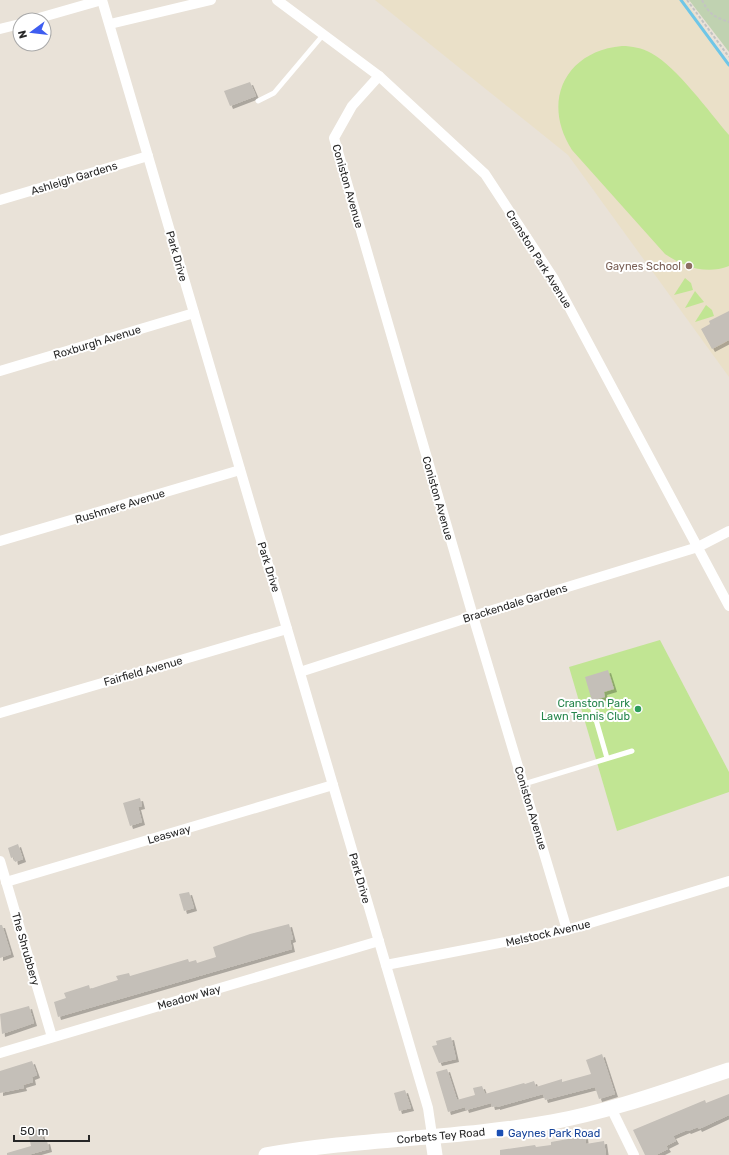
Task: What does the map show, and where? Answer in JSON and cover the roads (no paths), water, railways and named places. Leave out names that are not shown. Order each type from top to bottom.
[{"type":"main road","name":"Corbets Tey Road","points":[[266,1155],[552,1122],[611,1108],[729,1070]]},
{"type":"main road","points":[[432,1135],[435,1155]]},
{"type":"street","points":[[52,14],[102,0]]},
{"type":"street","name":"Park Drive","points":[[102,0],[428,1108],[432,1135]]},
{"type":"street","points":[[110,24],[211,0]]},
{"type":"street","name":"Cranston Park Avenue","points":[[277,0],[379,76],[485,174],[554,279],[729,606]]},
{"type":"street","points":[[0,29],[12,26]]},
{"type":"street","name":"Coniston Avenue","points":[[379,76],[352,106],[334,138],[473,616],[567,930]]},
{"type":"street","name":"Ashleigh Gardens","points":[[0,200],[148,156]]},
{"type":"street","name":"Roxburgh Avenue","points":[[0,371],[194,313]]},
{"type":"street","name":"Rushmere Avenue","points":[[0,542],[240,470]]},
{"type":"street","name":"Brackendale Gardens","points":[[300,672],[473,616],[698,547],[729,531]]},
{"type":"street","name":"Fairfield Avenue","points":[[0,713],[286,629]]},
{"type":"street","name":"Leasway","points":[[6,882],[333,785]]},
{"type":"street","name":"The Shrubbery","points":[[0,861],[52,1037]]},
{"type":"street","name":"Melstock Avenue","points":[[386,965],[567,930],[729,881]]},
{"type":"street","name":"Meadow Way","points":[[0,1053],[379,941]]},
{"type":"street","points":[[611,1108],[634,1155]]},
{"type":"lane","points":[[258,101],[274,93],[323,35]]},
{"type":"lane","points":[[592,706],[607,758]]},
{"type":"lane","points":[[524,784],[632,751]]},
{"type":"waterway","points":[[681,0],[729,65]]},
{"type":"place","name":"Gaynes School","points":[[689,266]]},
{"type":"place","name":"Cranston Park Lawn Tennis Club","points":[[638,709]]},
{"type":"place","name":"Gaynes Park Road","points":[[500,1133]]}]
